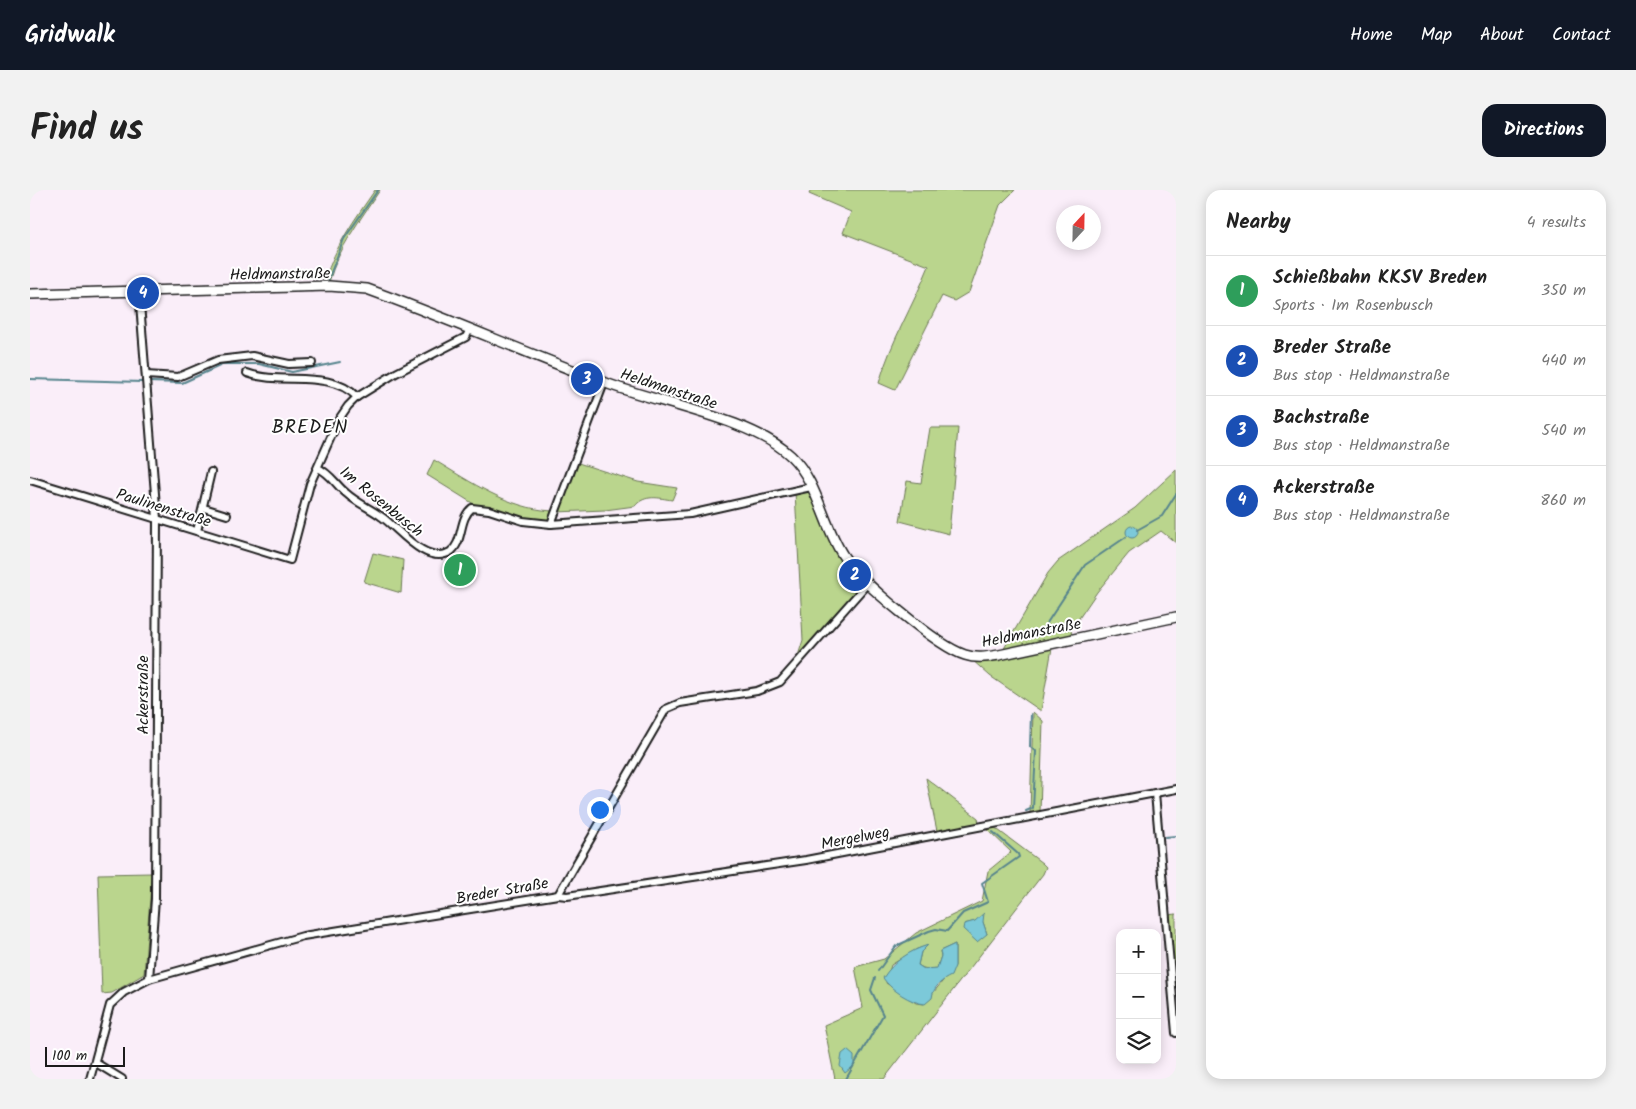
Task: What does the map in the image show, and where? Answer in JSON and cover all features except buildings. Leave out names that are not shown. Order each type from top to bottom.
[{"type":"main road","name":"Heldmanstraße","points":[[30,294],[356,287],[379,294],[604,382],[754,432],[790,454],[806,475],[831,534],[844,558],[867,584],[953,650],[973,657],[1053,644],[1176,617]]},
{"type":"street","name":"Ackerstraße","points":[[139,291],[156,519],[155,900],[149,979]]},
{"type":"street","points":[[318,468],[339,419],[357,397],[396,373],[458,342],[466,337],[470,329]]},
{"type":"street","points":[[146,376],[178,377],[218,360],[252,356],[289,364],[312,362]]},
{"type":"street","points":[[248,373],[261,378],[324,381],[354,393],[357,397]]},
{"type":"street","points":[[604,382],[551,524],[690,514],[811,487]]},
{"type":"street","name":"Paulinenstraße","points":[[30,480],[290,560],[304,500],[318,468]]},
{"type":"street","name":"Im Rosenbusch","points":[[318,468],[324,470],[350,496],[383,518],[408,543],[430,552],[442,554],[452,551],[456,546],[464,517],[472,508],[489,510],[523,521],[551,524]]},
{"type":"street","points":[[197,531],[204,508],[211,472]]},
{"type":"street","points":[[204,508],[227,514]]},
{"type":"street","name":"Breder Straße","points":[[90,1079],[96,1063],[106,1016],[112,1002],[124,992],[149,979],[304,936],[558,895],[666,709],[680,703],[757,692],[780,682],[867,584]]},
{"type":"street","name":"Mergelweg","points":[[558,895],[567,896],[806,860],[1176,789]]},
{"type":"street","points":[[1155,793],[1176,1033]]},
{"type":"street","points":[[96,1063],[122,1079]]},
{"type":"green space","points":[[375,190],[380,190],[344,245],[329,282],[325,280],[340,244]]},
{"type":"green space","points":[[811,190],[1015,190],[1000,205],[969,292],[954,301],[942,296],[895,390],[879,383],[896,338],[929,266],[843,233],[851,212],[809,194]]},
{"type":"green space","points":[[930,428],[958,428],[949,534],[900,521],[907,481],[921,483]]},
{"type":"green space","points":[[434,460],[506,500],[537,509],[553,511],[548,522],[525,520],[477,506],[427,475]]},
{"type":"green space","points":[[575,462],[638,482],[677,488],[672,500],[648,498],[635,506],[605,510],[556,512]]},
{"type":"green space","points":[[1176,470],[1176,543],[1161,531],[1129,553],[1097,592],[1071,630],[1072,637],[1002,652],[1048,573],[1058,561],[1135,508]]},
{"type":"green space","points":[[807,490],[811,492],[859,580],[860,589],[797,659],[803,640],[795,492]]},
{"type":"green space","points":[[373,553],[403,560],[401,593],[364,582]]},
{"type":"green space","points":[[1052,648],[1041,711],[990,676],[971,659]]},
{"type":"green space","points":[[1033,712],[1043,721],[1040,812],[1030,814]]},
{"type":"green space","points":[[926,778],[978,818],[979,824],[937,831]]},
{"type":"green space","points":[[994,827],[1042,863],[1046,867],[1043,874],[884,1079],[835,1079],[824,1025],[863,1008],[855,967],[884,959],[916,933],[982,901],[988,871],[1011,852],[986,828]],"holes":[[[976,921],[983,922],[987,934],[964,924]],[[955,944],[955,966],[924,1004],[916,1003],[886,983],[891,965],[917,949],[927,946],[921,952],[918,965],[927,969],[937,968],[941,956],[940,951]]]},
{"type":"green space","points":[[152,873],[144,974],[112,993],[102,994],[98,874]]},
{"type":"green space","points":[[1176,914],[1176,1020],[1168,915]]},
{"type":"water","points":[[1130,526],[1134,526],[1138,532],[1134,538],[1130,538],[1126,534],[1126,530]]},
{"type":"water","points":[[984,913],[983,922],[987,934],[977,942],[963,929],[964,924],[975,921]]},
{"type":"water","points":[[955,944],[955,966],[951,976],[939,984],[934,990],[932,998],[925,1004],[902,995],[883,978],[902,957],[928,945],[921,952],[918,965],[924,969],[937,968],[941,956],[940,951]]},
{"type":"water","points":[[847,1050],[854,1056],[854,1066],[845,1073],[840,1066],[842,1054]]},
{"type":"waterway","points":[[328,280],[344,239],[378,190]]},
{"type":"waterway","points":[[535,350],[584,370]]},
{"type":"waterway","points":[[149,382],[182,383],[224,364],[259,364],[292,372],[340,362]]},
{"type":"waterway","points":[[30,379],[143,382]]},
{"type":"waterway","points":[[1137,530],[1162,516],[1176,494]]},
{"type":"waterway","points":[[1039,635],[1085,565],[1126,537]]},
{"type":"waterway","points":[[1026,811],[1033,808],[1036,751],[1030,747],[1031,714]]},
{"type":"waterway","points":[[878,971],[896,946],[929,931],[936,929],[947,931],[963,913],[988,902],[982,883],[1019,857],[993,832]]},
{"type":"waterway","points":[[1165,837],[1176,836]]},
{"type":"waterway","points":[[846,1079],[883,1015],[871,990],[875,978]]},
{"type":"place","name":"Ackerstraße","points":[[143,293]]},
{"type":"place","name":"Bachstraße","points":[[587,379]]},
{"type":"place","name":"Schießbahn KKSV Breden","points":[[460,570]]},
{"type":"place","name":"Breder Straße","points":[[855,575]]},
{"type":"district","name":"BREDEN","points":[[310,426]]}]
